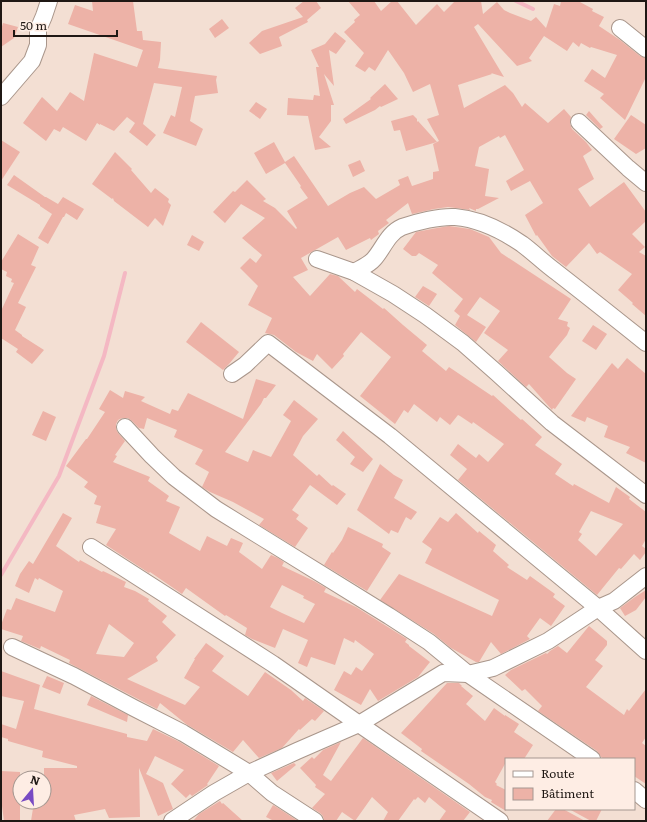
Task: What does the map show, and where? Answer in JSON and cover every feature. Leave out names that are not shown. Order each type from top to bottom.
[{"type":"street","points":[[1,97],[32,61],[38,45],[38,30],[49,1]]},
{"type":"street","points":[[620,28],[646,49]]},
{"type":"street","points":[[579,122],[646,183]]},
{"type":"street","points":[[354,272],[367,265],[374,259],[393,233],[400,228],[413,223],[445,217],[469,219],[490,226],[523,245],[646,343]]},
{"type":"street","points":[[316,259],[354,272],[425,314],[462,343],[552,423],[646,495]]},
{"type":"street","points":[[232,374],[245,365],[268,343],[390,436],[598,608],[646,651]]},
{"type":"street","points":[[125,427],[174,477],[216,509],[429,642],[468,674],[591,758]]},
{"type":"street","points":[[91,547],[273,664],[500,821]]},
{"type":"street","points":[[172,821],[214,793],[249,773],[359,724],[443,674],[468,674],[493,668],[548,641],[598,608],[614,601],[646,576]]},
{"type":"street","points":[[12,647],[74,676],[183,733],[249,773],[272,793],[315,821]]},
{"type":"street","points":[[635,791],[646,800]]},
{"type":"building","points":[[92,1],[133,1],[137,31],[142,31],[143,40],[161,42],[158,68],[217,76],[216,80],[218,93],[195,96],[190,121],[203,129],[196,146],[163,133],[171,115],[175,117],[182,87],[154,83],[143,124],[156,135],[147,146],[129,132],[135,123],[127,117],[114,131],[97,123],[86,141],[63,127],[60,132],[54,129],[46,141],[23,123],[42,97],[57,111],[70,92],[84,101],[94,53],[137,67],[143,50],[68,24],[75,5],[93,11]]},
{"type":"building","points":[[304,1],[316,1],[321,8],[307,20],[308,22],[279,37],[282,46],[260,54],[249,43],[262,31],[303,17],[295,8]]},
{"type":"building","points":[[348,1],[374,1],[381,11],[392,1],[397,1],[416,25],[437,4],[444,12],[455,1],[481,1],[483,14],[497,2],[504,10],[510,13],[531,21],[536,17],[546,28],[554,4],[560,6],[561,1],[578,1],[604,17],[599,26],[640,56],[646,58],[646,77],[625,120],[600,98],[604,94],[584,81],[592,69],[605,78],[617,55],[591,47],[590,48],[581,43],[579,47],[573,42],[567,51],[544,36],[529,58],[532,61],[517,66],[478,24],[474,27],[504,77],[491,73],[492,74],[458,85],[464,108],[505,85],[513,93],[522,107],[525,103],[548,123],[564,109],[571,117],[570,124],[572,129],[592,150],[583,156],[594,179],[578,189],[590,207],[624,182],[646,212],[646,221],[632,234],[645,247],[639,252],[646,256],[646,316],[618,290],[632,274],[600,252],[597,254],[589,243],[566,267],[552,256],[537,235],[536,236],[525,215],[543,203],[530,181],[511,191],[506,181],[524,170],[505,135],[500,138],[499,136],[479,147],[475,166],[489,169],[485,196],[499,198],[476,209],[476,211],[469,208],[470,210],[448,207],[412,214],[408,203],[386,220],[389,223],[378,231],[379,234],[371,240],[370,238],[346,250],[338,237],[301,258],[308,270],[293,277],[310,296],[330,274],[338,276],[355,292],[357,289],[383,309],[384,308],[427,345],[422,351],[446,371],[449,367],[492,396],[493,395],[542,437],[535,445],[562,464],[555,474],[573,486],[574,484],[609,503],[616,487],[630,497],[629,499],[646,512],[646,539],[642,546],[646,549],[646,552],[640,560],[634,554],[621,569],[619,568],[597,595],[458,480],[467,469],[450,455],[458,444],[476,458],[479,454],[488,462],[504,444],[473,422],[472,424],[458,415],[450,425],[440,417],[437,422],[414,404],[408,413],[404,410],[395,424],[360,396],[391,357],[361,332],[343,354],[344,356],[332,369],[317,354],[313,361],[296,352],[274,335],[265,333],[272,318],[248,305],[258,286],[240,268],[250,258],[256,263],[262,255],[242,238],[265,218],[241,204],[225,223],[213,212],[233,191],[235,192],[247,180],[266,199],[263,201],[275,208],[296,229],[297,228],[287,211],[308,198],[285,163],[266,174],[254,153],[274,142],[285,162],[294,156],[328,206],[350,193],[364,187],[376,199],[400,185],[398,180],[408,176],[412,186],[433,179],[433,172],[439,171],[433,144],[439,141],[427,119],[439,115],[430,84],[413,92],[404,73],[388,50],[375,71],[369,67],[365,72],[355,66],[364,53],[344,32],[360,15]],"holes":[[[591,511],[623,524],[596,556],[578,540],[582,534],[579,532]]]},
{"type":"building","points":[[222,19],[229,28],[215,38],[209,29]]},
{"type":"building","points":[[3,23],[18,27],[14,38],[1,47],[1,30]]},
{"type":"building","points":[[335,32],[346,41],[336,54],[329,50],[334,86],[324,74],[334,105],[331,105],[331,121],[319,137],[331,147],[315,150],[308,116],[287,115],[288,98],[313,100],[314,95],[320,96],[316,67],[319,67],[311,50],[325,44]]},
{"type":"building","points":[[385,84],[398,99],[381,107],[380,106],[346,124],[343,119],[371,99],[370,98]]},
{"type":"building","points":[[256,102],[267,109],[260,119],[249,111]]},
{"type":"building","points":[[589,111],[603,127],[600,129],[586,115]]},
{"type":"building","points":[[413,115],[417,119],[417,122],[418,121],[437,142],[406,151],[400,130],[394,131],[391,121]]},
{"type":"building","points":[[631,115],[646,125],[646,148],[636,154],[614,139]]},
{"type":"building","points":[[1,140],[20,152],[1,181]]},
{"type":"building","points":[[115,152],[132,169],[131,170],[151,193],[155,188],[169,199],[168,202],[171,205],[163,226],[155,218],[148,227],[114,201],[113,198],[112,199],[92,184]]},
{"type":"building","points":[[360,160],[365,171],[353,177],[348,165]]},
{"type":"building","points":[[14,175],[45,197],[58,204],[63,197],[84,209],[77,220],[66,213],[48,244],[38,238],[52,214],[7,185]]},
{"type":"building","points":[[449,226],[470,229],[489,237],[501,253],[571,299],[558,319],[568,322],[567,326],[570,328],[567,335],[549,357],[576,379],[555,409],[553,408],[552,410],[529,384],[526,387],[498,361],[508,350],[484,333],[500,311],[480,297],[467,315],[486,327],[476,342],[455,325],[460,316],[454,311],[463,299],[432,273],[438,265],[419,253],[416,256],[412,256],[403,249],[416,232]]},
{"type":"building","points":[[18,234],[39,247],[31,265],[36,267],[18,303],[26,307],[15,330],[44,350],[32,364],[16,352],[18,349],[1,338],[1,311],[14,283],[11,282],[12,279],[6,276],[7,272],[1,269],[1,262]]},
{"type":"building","points":[[192,235],[204,242],[199,251],[187,245]]},
{"type":"building","points":[[423,286],[437,294],[429,306],[415,297]]},
{"type":"building","points":[[201,322],[239,352],[223,370],[186,342]]},
{"type":"building","points":[[593,325],[607,334],[596,350],[582,341]]},
{"type":"building","points":[[627,358],[646,374],[646,463],[626,453],[630,447],[604,437],[608,426],[587,417],[585,422],[571,416],[612,363],[618,369]]},
{"type":"building","points":[[256,379],[276,385],[266,398],[264,398],[225,452],[248,462],[253,450],[271,457],[291,421],[283,415],[294,400],[318,419],[303,436],[293,455],[317,476],[319,474],[332,486],[333,485],[346,494],[337,505],[310,485],[292,510],[299,515],[296,519],[308,528],[295,547],[259,525],[264,519],[202,487],[209,472],[195,464],[203,450],[174,437],[177,430],[147,418],[144,429],[139,428],[128,418],[118,420],[116,429],[125,441],[115,455],[117,456],[113,462],[150,477],[148,481],[169,496],[166,501],[180,507],[169,533],[200,551],[207,536],[227,546],[231,538],[243,543],[239,552],[262,569],[271,555],[278,558],[284,562],[282,566],[326,588],[324,592],[356,607],[407,639],[405,642],[409,646],[430,662],[418,677],[378,701],[370,689],[361,705],[334,690],[344,671],[351,675],[356,667],[362,671],[374,654],[355,640],[354,643],[344,638],[335,665],[311,657],[307,667],[298,663],[308,640],[283,629],[275,648],[252,639],[245,635],[247,628],[226,615],[225,616],[186,588],[182,594],[106,545],[116,529],[96,523],[101,506],[94,504],[97,496],[84,487],[88,482],[66,466],[87,439],[105,412],[99,409],[110,390],[123,398],[125,391],[145,397],[141,401],[170,414],[172,409],[178,411],[188,393],[243,419]],"holes":[[[282,585],[304,596],[303,598],[315,604],[304,623],[270,607]]]},
{"type":"building","points":[[43,411],[56,417],[46,441],[32,435]]},
{"type":"building","points":[[343,431],[373,459],[363,472],[350,464],[355,457],[336,440]]},
{"type":"building","points":[[380,464],[403,480],[394,498],[417,512],[411,520],[406,517],[398,533],[391,530],[389,534],[357,510]]},
{"type":"building","points":[[63,513],[72,518],[56,546],[79,562],[80,560],[102,572],[103,571],[126,582],[124,587],[149,599],[148,601],[167,616],[162,622],[176,635],[156,657],[158,661],[127,679],[185,705],[200,687],[184,678],[194,659],[206,643],[224,656],[212,671],[248,696],[265,672],[291,690],[303,701],[305,698],[324,711],[315,721],[312,719],[300,730],[299,729],[282,748],[259,758],[243,740],[233,752],[186,724],[160,703],[157,709],[69,663],[70,660],[41,646],[40,649],[21,641],[23,636],[1,629],[7,609],[11,610],[16,598],[55,612],[63,591],[39,578],[38,580],[35,578],[29,593],[15,586],[20,574],[29,561],[33,564]],"holes":[[[109,624],[134,643],[124,657],[96,654]]]},
{"type":"building","points":[[456,513],[478,533],[479,531],[496,545],[493,551],[509,565],[507,567],[527,580],[530,576],[555,594],[553,597],[565,606],[551,626],[540,618],[527,636],[530,639],[501,654],[491,642],[479,662],[476,662],[451,648],[434,634],[380,600],[399,574],[492,616],[499,600],[425,563],[432,549],[422,542],[440,517],[448,522]]},
{"type":"building","points":[[348,527],[383,544],[382,547],[391,553],[367,591],[324,565],[342,540]]},
{"type":"building","points":[[646,590],[646,597],[636,610],[625,616],[620,608]]},
{"type":"building","points":[[589,626],[607,641],[607,645],[595,660],[603,666],[586,687],[624,715],[627,709],[629,711],[646,689],[646,737],[642,743],[646,746],[646,784],[635,777],[635,758],[602,758],[597,751],[538,711],[542,706],[525,689],[522,691],[505,675],[511,670],[546,653],[547,654],[558,646],[567,653]]},
{"type":"building","points":[[1,671],[40,685],[34,709],[127,734],[127,737],[147,741],[153,729],[178,741],[219,766],[207,784],[208,785],[192,796],[190,794],[186,798],[171,784],[184,770],[155,756],[146,774],[163,783],[173,809],[158,816],[139,768],[140,817],[109,818],[105,809],[74,815],[76,821],[31,821],[33,810],[52,810],[52,770],[44,770],[44,768],[77,768],[77,766],[42,757],[43,751],[8,741],[8,739],[1,737],[1,724],[16,729],[24,701],[1,696]]},
{"type":"building","points":[[47,676],[64,683],[60,694],[42,687]]},
{"type":"building","points":[[447,683],[459,683],[473,696],[466,704],[485,721],[494,708],[519,724],[514,732],[533,745],[525,758],[505,758],[505,764],[495,782],[497,784],[496,785],[505,790],[506,811],[491,802],[492,800],[485,797],[469,784],[421,751],[422,749],[401,733]]},
{"type":"building","points":[[91,696],[128,715],[127,722],[87,705]]},
{"type":"building","points":[[363,738],[470,812],[463,821],[439,821],[446,811],[429,797],[425,803],[418,797],[415,800],[414,799],[398,821],[383,821],[388,812],[372,797],[355,821],[342,812],[336,821],[324,821],[323,816],[312,808],[325,794],[315,787],[316,785],[300,768],[312,757],[314,759],[323,750],[341,742],[323,775],[331,781]]},
{"type":"building","points":[[294,763],[296,765],[277,781],[271,773]]},
{"type":"building","points":[[1,771],[12,772],[12,810],[20,810],[20,821],[4,821],[1,806]]},
{"type":"building","points":[[220,801],[243,821],[193,821],[199,814]]},
{"type":"building","points":[[273,805],[298,821],[274,821],[266,817]]},
{"type":"building","points":[[555,810],[565,810],[585,821],[547,821]]},
{"type":"building","points":[[571,810],[602,810],[596,821],[591,821]]},
{"type":"waterway","points":[[516,1],[533,9]]},
{"type":"waterway","points":[[1,575],[59,476],[104,356],[125,273]]}]
